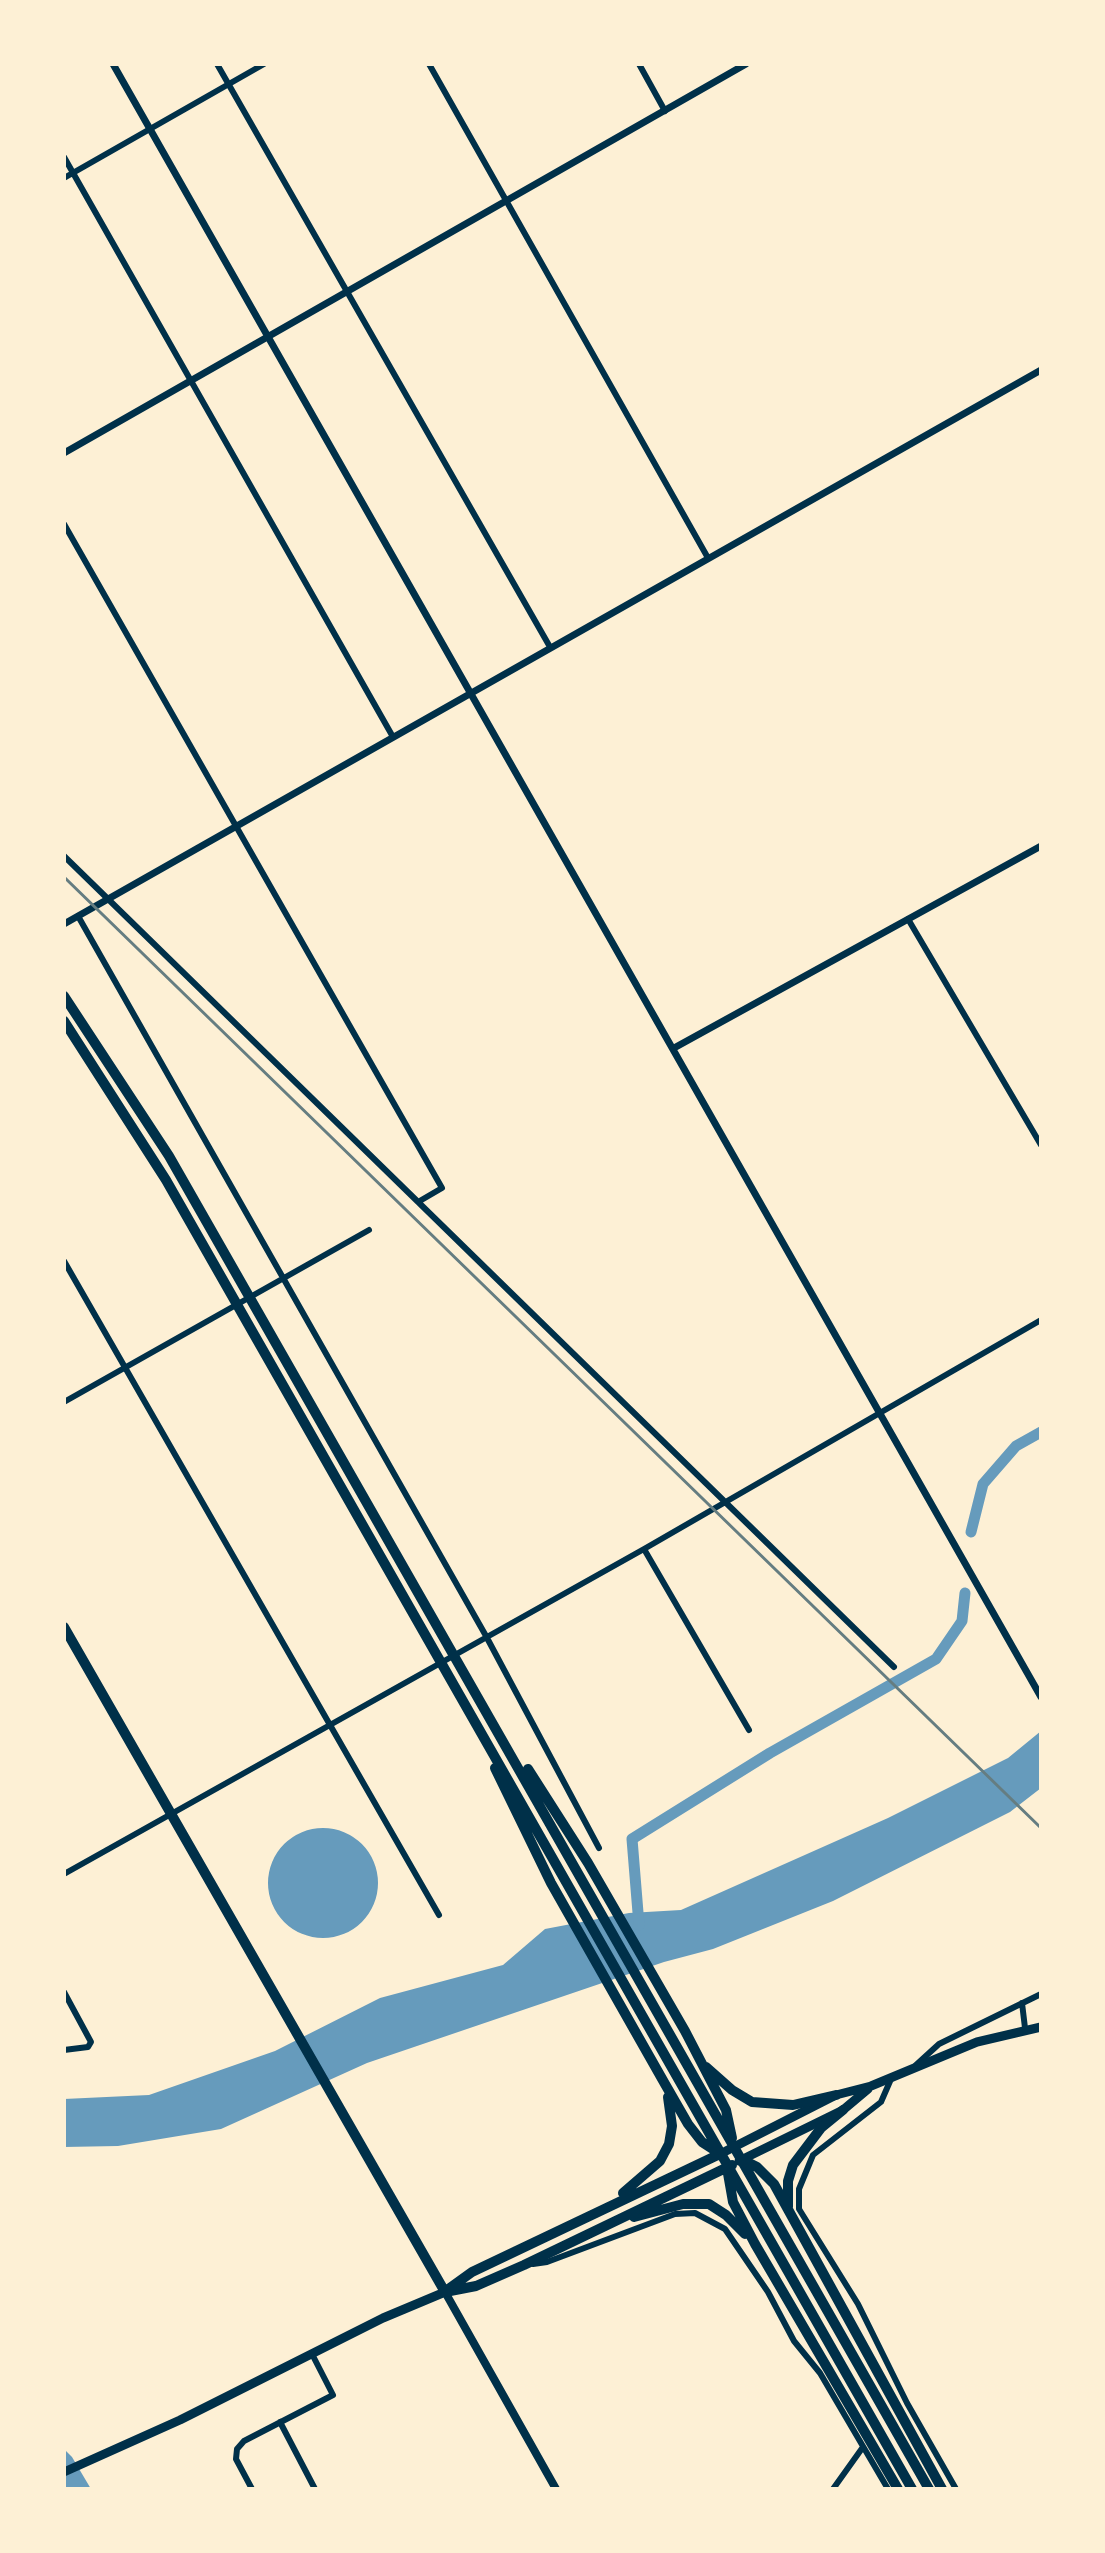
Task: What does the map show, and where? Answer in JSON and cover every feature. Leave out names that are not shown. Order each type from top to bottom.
[{"type":"highway","points":[[64,996],[169,1156],[463,1666],[929,2489]]},
{"type":"highway","points":[[64,1021],[158,1166],[912,2489]]},
{"type":"highway","points":[[64,1627],[445,2292]]},
{"type":"highway","points":[[463,1666],[588,1863],[702,2063],[726,2110],[733,2202],[898,2489]]},
{"type":"highway","points":[[450,1675],[551,1883],[688,2124],[702,2142],[757,2167],[774,2184],[942,2489]]},
{"type":"highway","points":[[702,2063],[732,2090],[752,2102],[793,2105],[836,2095]]},
{"type":"highway","points":[[602,2208],[660,2161],[672,2126],[665,2084]]},
{"type":"highway","points":[[788,2211],[788,2181],[793,2165],[821,2128],[843,2110]]},
{"type":"highway","points":[[445,2292],[472,2272],[602,2208],[730,2157]]},
{"type":"highway","points":[[445,2292],[476,2286],[524,2265],[730,2157]]},
{"type":"highway","points":[[607,2224],[683,2204],[709,2204],[726,2215],[755,2244]]},
{"type":"main road","points":[[730,2157],[836,2095],[891,2079],[977,2042],[1025,2028],[1041,2027]]},
{"type":"main road","points":[[730,2157],[843,2110],[871,2086]]},
{"type":"main road","points":[[64,2472],[180,2420],[445,2292],[556,2489]]},
{"type":"street","points":[[113,64],[881,1410],[1041,1697]]},
{"type":"street","points":[[217,64],[550,647]]},
{"type":"street","points":[[64,178],[264,64]]},
{"type":"street","points":[[429,64],[708,558]]},
{"type":"street","points":[[639,64],[665,111]]},
{"type":"street","points":[[64,453],[746,64]]},
{"type":"street","points":[[64,157],[393,737]]},
{"type":"street","points":[[64,924],[1041,370]]},
{"type":"street","points":[[64,524],[442,1188],[418,1202]]},
{"type":"street","points":[[674,1048],[1041,846]]},
{"type":"street","points":[[64,856],[894,1667]]},
{"type":"street","points":[[78,916],[486,1636],[599,1848]]},
{"type":"street","points":[[908,919],[1041,1145]]},
{"type":"street","points":[[64,1402],[369,1230]]},
{"type":"street","points":[[64,1261],[439,1915]]},
{"type":"street","points":[[64,1874],[644,1549],[1041,1320]]},
{"type":"street","points":[[644,1549],[749,1730]]},
{"type":"street","points":[[64,1992],[91,2042],[88,2047],[64,2050]]},
{"type":"street","points":[[911,2070],[939,2044],[1041,1994]]},
{"type":"street","points":[[1022,2003],[1025,2028]]},
{"type":"street","points":[[891,2079],[881,2102],[813,2155],[802,2179],[799,2209],[858,2304],[904,2405],[956,2489]]},
{"type":"street","points":[[524,2265],[547,2262],[675,2214],[695,2213],[711,2220],[725,2229],[736,2244],[794,2341],[820,2373],[888,2489]]},
{"type":"street","points":[[252,2489],[236,2459],[237,2449],[280,2422],[333,2395],[312,2354]]},
{"type":"street","points":[[280,2422],[315,2489]]},
{"type":"street","points":[[833,2489],[863,2446]]},
{"type":"water","points":[[1041,1731],[1041,1788],[1010,1812],[833,1901],[713,1949],[664,1962],[367,2063],[221,2129],[118,2146],[64,2147],[64,2099],[149,2095],[275,2051],[380,1998],[503,1965],[545,1929],[629,1913],[681,1910],[888,1818],[1008,1758]]},
{"type":"water","points":[[323,1828],[344,1832],[362,1844],[374,1862],[378,1883],[374,1904],[362,1922],[344,1934],[323,1938],[302,1934],[284,1922],[272,1904],[268,1883],[272,1862],[284,1844],[302,1832]]},
{"type":"water","points":[[64,2449],[72,2457],[91,2489],[64,2489]]},
{"type":"waterway","points":[[971,1532],[983,1484],[1016,1446],[1041,1432]]},
{"type":"waterway","points":[[639,1925],[632,1839],[770,1753],[936,1659],[962,1621],[965,1593]]},
{"type":"railway","points":[[64,877],[1041,1828]]}]
